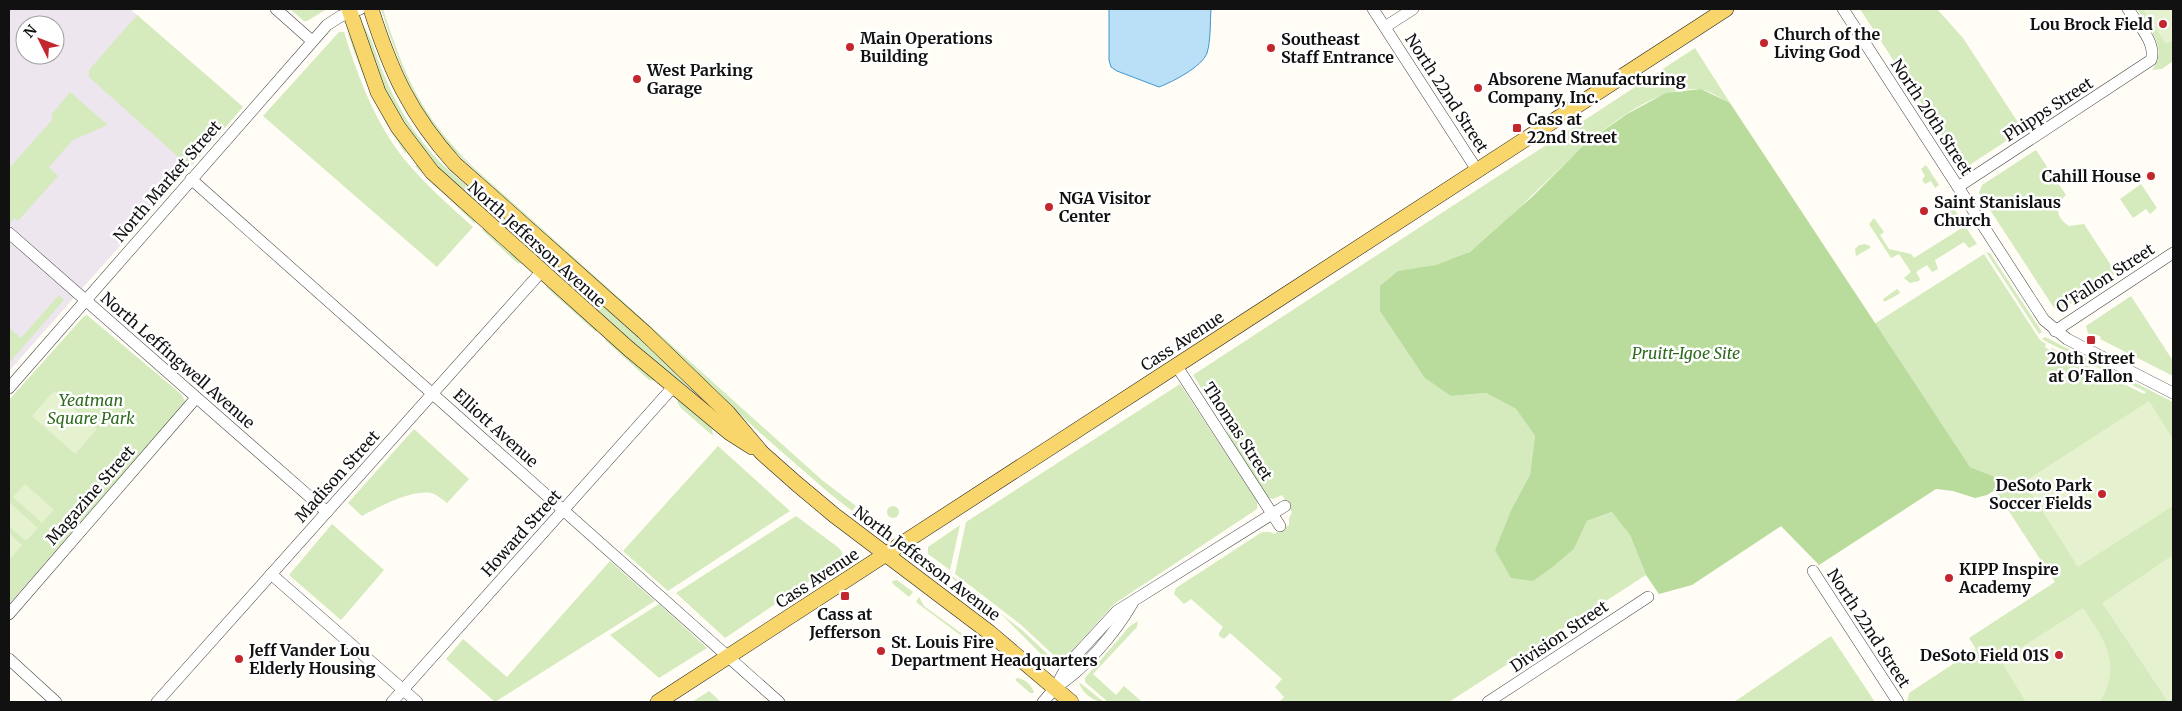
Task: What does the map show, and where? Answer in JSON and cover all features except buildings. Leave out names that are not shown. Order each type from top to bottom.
[{"type":"main road","name":"North Jefferson Avenue","points":[[372,9],[384,51],[400,87],[421,123],[440,147],[466,174],[644,332],[728,412],[762,453],[814,499],[990,632],[1071,702]]},
{"type":"main road","name":"Cass Avenue","points":[[658,702],[1726,9]]},
{"type":"main road","name":"North Jefferson Avenue","points":[[353,10],[378,92],[398,127],[421,158],[446,185],[629,349],[730,433],[762,453]]},
{"type":"street","points":[[276,9],[312,41]]},
{"type":"street","name":"North 22nd Street","points":[[1373,9],[1477,170]]},
{"type":"street","points":[[1384,27],[1413,9]]},
{"type":"street","name":"North 20th Street","points":[[1842,9],[2044,320],[2067,339],[2173,393]]},
{"type":"street","name":"Phipps Street","points":[[1958,187],[2147,64],[2153,55],[2151,43],[2128,9]]},
{"type":"street","name":"North Market Street","points":[[9,388],[312,41],[332,21],[353,10]]},
{"type":"street","name":"Elliott Avenue","points":[[191,179],[779,702]]},
{"type":"street","name":"North Leffingwell Avenue","points":[[9,233],[326,512]]},
{"type":"street","name":"O'Fallon Street","points":[[2055,331],[2173,253]]},
{"type":"street","name":"Madison Street","points":[[157,702],[542,271]]},
{"type":"street","name":"Thomas Street","points":[[1176,365],[1280,526]]},
{"type":"street","name":"Howard Street","points":[[392,702],[674,386]]},
{"type":"street","name":"Magazine Street","points":[[9,614],[196,398]]},
{"type":"street","points":[[1042,702],[1055,688],[1074,676],[1124,618],[1133,602],[1285,506]]},
{"type":"street","name":"North 22nd Street","points":[[1813,570],[1898,702]]},
{"type":"street","points":[[271,574],[417,702]]},
{"type":"street","name":"Division Street","points":[[1488,702],[1648,597]]},
{"type":"street","points":[[9,659],[56,702]]},
{"type":"shaded area","points":[[9,9],[130,9],[243,107],[9,371]]},
{"type":"green space","points":[[290,9],[327,9],[304,21]]},
{"type":"green space","points":[[381,9],[383,9],[399,55],[416,94],[439,129],[454,147],[472,166],[822,480],[856,506],[852,511],[759,432],[454,151],[428,117],[409,84]]},
{"type":"green space","points":[[1860,9],[1937,9],[1963,38],[2023,130],[1968,166],[1961,164]]},
{"type":"green space","points":[[2137,9],[2173,9],[2173,61],[2162,69],[2152,70],[2159,54],[2158,46],[2152,31]]},
{"type":"green space","name":"Lou Brock Field","points":[[2143,9],[2173,9],[2173,40],[2166,44]]},
{"type":"green space","points":[[137,15],[243,107],[192,165],[185,163],[89,77],[89,70]]},
{"type":"green space","points":[[363,25],[370,37],[382,71],[399,106],[410,125],[439,161],[500,211],[592,292],[672,367],[723,419],[450,181],[414,140],[387,95],[361,26]]},
{"type":"green space","points":[[347,31],[406,150],[406,154],[372,95]]},
{"type":"green space","points":[[339,32],[344,32],[370,103],[398,151],[425,182],[473,227],[437,267],[263,116]]},
{"type":"green space","points":[[1695,48],[1730,103],[1710,92],[1699,89],[1669,93],[1638,107],[1608,127],[1578,152],[1495,231],[1471,251],[1446,263],[1398,271],[1451,396],[1486,393],[1516,409],[1535,436],[1530,475],[1511,510],[1495,550],[1533,580],[1574,549],[1587,521],[1613,512],[1630,535],[1646,575],[1449,702],[1279,702],[1284,697],[1275,687],[1282,679],[1230,633],[1224,639],[1219,636],[1223,627],[1191,599],[1184,604],[1174,594],[1176,588],[1262,532],[1274,534],[1289,525],[1289,518],[1292,512],[1282,495],[1273,499],[1267,497],[1233,445],[1224,424],[1193,375]]},
{"type":"green space","name":"Pruitt-Igoe Site","points":[[1701,89],[1730,103],[1970,467],[2008,482],[1987,495],[1975,498],[1953,491],[1936,489],[1819,565],[1781,526],[1692,585],[1659,594],[1646,575],[1630,535],[1612,512],[1587,521],[1574,549],[1533,581],[1511,578],[1495,550],[1511,510],[1530,475],[1535,436],[1516,409],[1486,393],[1451,396],[1425,378],[1380,311],[1380,286],[1398,271],[1436,265],[1470,252],[1532,197],[1586,143],[1627,114],[1666,93]]},
{"type":"green space","points":[[70,92],[108,125],[73,140],[49,167],[58,176],[18,221],[14,218],[10,223],[9,168],[52,120],[52,114]]},
{"type":"green space","points":[[2036,150],[2066,195],[2058,208],[2059,216],[2069,226],[2084,224],[2116,273],[2061,310],[2054,308],[1979,193],[1982,185]]},
{"type":"green space","points":[[417,165],[475,219],[475,224],[415,166]]},
{"type":"green space","points":[[1926,165],[1939,185],[1935,188],[1931,181],[1925,184],[1922,180],[1925,176],[1921,169]]},
{"type":"green space","points":[[2141,184],[2157,208],[2150,214],[2146,209],[2133,218],[2120,199]]},
{"type":"green space","points":[[1952,206],[1963,222],[1957,226],[1949,208]]},
{"type":"green space","points":[[1874,218],[1884,232],[1880,235],[1889,249],[1911,254],[1914,258],[1965,226],[1977,244],[1969,248],[1964,242],[1935,260],[1938,269],[1932,272],[1927,265],[1916,272],[1920,279],[1919,281],[1910,283],[1904,278],[1911,272],[1899,254],[1891,258],[1869,224]]},
{"type":"green space","points":[[484,228],[525,264],[517,263],[482,230]]},
{"type":"green space","points":[[1865,244],[1870,246],[1870,248],[1856,256],[1855,249],[1859,245]]},
{"type":"green space","points":[[1986,252],[1990,253],[2042,332],[2039,334]]},
{"type":"green space","points":[[1984,254],[2040,340],[2046,344],[2045,347],[2050,350],[2052,348],[2144,394],[2146,392],[2042,339],[2045,337],[2173,402],[2173,702],[1907,702],[1909,693],[1976,649],[1969,638],[2055,582],[1995,490],[2008,482],[1970,467],[1874,324]]},
{"type":"green space","points":[[546,287],[596,328],[596,332]]},
{"type":"green space","points":[[1897,289],[1900,292],[1899,294],[1884,302],[1883,299]]},
{"type":"green space","points":[[59,295],[64,300],[9,363],[9,328],[21,338]]},
{"type":"green space","points":[[2131,296],[2173,361],[2173,376],[2100,339],[2101,337],[2088,333],[2086,326]]},
{"type":"green space","name":"Yeatman Square Park","points":[[87,315],[181,394],[185,401],[184,405],[9,604],[9,400],[84,316]]},
{"type":"green space","points":[[608,339],[656,381],[649,380],[605,340]]},
{"type":"green space","points":[[1180,384],[1257,501],[1257,509],[1114,604],[1066,657],[1060,661],[1020,624],[955,574],[966,522]]},
{"type":"green space","points":[[54,391],[97,429],[75,454],[32,416]]},
{"type":"green space","points":[[679,400],[712,427],[713,436],[681,408],[677,402]]},
{"type":"green space","name":"DeSoto Park Soccer Fields","points":[[2149,401],[2173,439],[2173,506],[2078,567],[2024,482]]},
{"type":"green space","points":[[414,429],[469,479],[447,503],[434,494],[417,493],[397,499],[362,516],[348,503]]},
{"type":"green space","points":[[718,446],[790,511],[668,591],[623,551]]},
{"type":"green space","points":[[25,484],[54,510],[42,523],[13,497]]},
{"type":"green space","points":[[9,502],[38,528],[26,541],[9,526]]},
{"type":"green space","points":[[891,506],[895,506],[899,512],[895,518],[891,518],[887,514],[887,510]]},
{"type":"green space","points":[[863,511],[880,523],[881,528],[876,528],[859,516]]},
{"type":"green space","points":[[796,516],[839,548],[842,552],[841,560],[725,638],[676,593]]},
{"type":"green space","points":[[332,524],[384,570],[341,620],[289,575]]},
{"type":"green space","points":[[960,525],[950,570],[928,554],[928,547]]},
{"type":"green space","points":[[9,533],[22,545],[11,558],[9,557]]},
{"type":"green space","points":[[2173,555],[2173,698],[2168,702],[2102,603]]},
{"type":"green space","points":[[610,561],[655,601],[495,702],[446,659],[463,639],[507,677]]},
{"type":"green space","points":[[934,562],[1022,630],[1056,662],[1046,659],[1003,616],[933,564]]},
{"type":"green space","points":[[897,580],[913,592],[909,597],[893,584],[892,581]]},
{"type":"green space","points":[[919,597],[924,606],[972,641],[971,643],[916,602]]},
{"type":"green space","points":[[659,604],[707,648],[659,678],[610,635]]},
{"type":"green space","name":"DeSoto Field 01S","points":[[2083,608],[2104,642],[2110,664],[2110,676],[2100,702],[2026,702],[2004,666],[2006,657]]},
{"type":"green space","points":[[1138,621],[1137,627],[1093,674],[1116,695],[1124,686],[1142,702],[1108,702],[1085,682],[1085,678],[1130,626]]},
{"type":"green space","points":[[1831,636],[1875,702],[1734,702]]},
{"type":"green space","points":[[1017,678],[1028,683],[1034,693],[1030,693],[1015,680]]},
{"type":"green space","points":[[1079,682],[1104,702],[1088,696]]},
{"type":"green space","points":[[709,691],[721,702],[692,702]]},
{"type":"water","points":[[1109,9],[1211,9],[1210,37],[1207,53],[1193,69],[1159,87],[1117,71],[1111,67],[1109,60]]},
{"type":"place","name":"Lou Brock Field","points":[[2163,24]]},
{"type":"place","name":"Church of the Living God","points":[[1764,43]]},
{"type":"place","name":"Main Operations Building","points":[[850,47]]},
{"type":"place","name":"Southeast Staff Entrance","points":[[1271,48]]},
{"type":"place","name":"West Parking Garage","points":[[637,79]]},
{"type":"place","name":"Absorene Manufacturing Company, Inc.","points":[[1478,88]]},
{"type":"place","name":"Cass at 22nd Street","points":[[1517,128]]},
{"type":"place","name":"Cahill House","points":[[2151,176]]},
{"type":"place","name":"NGA Visitor Center","points":[[1049,207]]},
{"type":"place","name":"Saint Stanislaus Church","points":[[1924,211]]},
{"type":"place","name":"20th Street at O'Fallon","points":[[2091,340]]},
{"type":"place","name":"DeSoto Park Soccer Fields","points":[[2102,494]]},
{"type":"place","name":"KIPP Inspire Academy","points":[[1949,578]]},
{"type":"place","name":"Cass at Jefferson","points":[[845,596]]},
{"type":"place","name":"St. Louis Fire Department Headquarters","points":[[881,651]]},
{"type":"place","name":"DeSoto Field 01S","points":[[2059,655]]},
{"type":"place","name":"Jeff Vander Lou Elderly Housing","points":[[239,659]]}]
